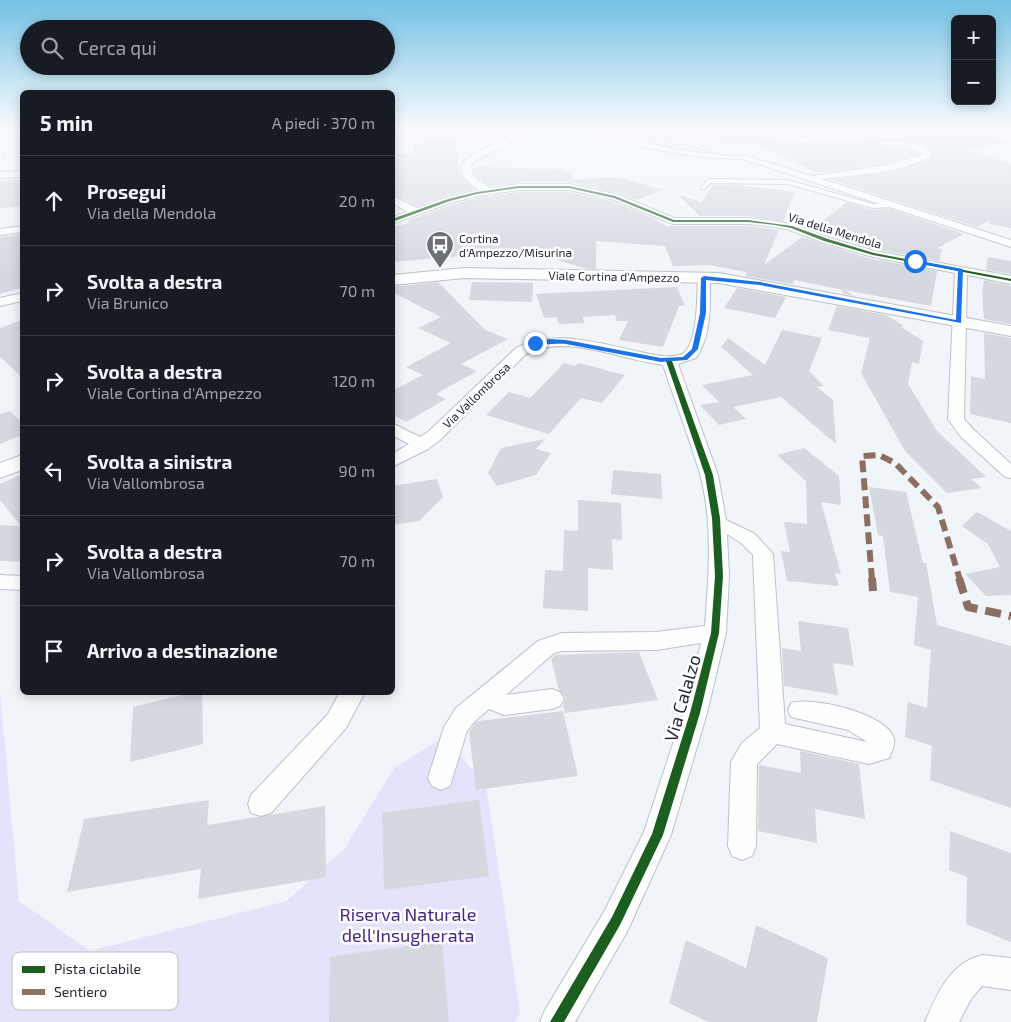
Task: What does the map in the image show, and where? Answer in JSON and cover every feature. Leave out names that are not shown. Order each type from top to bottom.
[{"type":"street","points":[[469,177],[488,191]]},
{"type":"street","points":[[805,177],[1011,244]]},
{"type":"street","points":[[810,178],[819,177]]},
{"type":"street","name":"Via della Mendola","points":[[395,220],[449,200],[488,191],[542,186],[586,189],[627,201],[673,221],[738,221],[775,224],[792,227],[826,240],[873,254],[1011,280]]},
{"type":"street","points":[[395,201],[416,212]]},
{"type":"street","points":[[0,232],[20,229]]},
{"type":"street","points":[[961,270],[956,419],[967,433],[1011,473]]},
{"type":"street","name":"Viale Cortina d'Ampezzo","points":[[395,280],[465,273],[704,278],[760,284],[1011,332]]},
{"type":"street","name":"Via Vallombrosa","points":[[395,460],[434,436],[521,351],[535,343],[550,341],[566,342],[669,361],[685,358],[695,349],[703,313],[704,278]]},
{"type":"street","points":[[0,302],[20,297]]},
{"type":"street","name":"Via Calalzo","points":[[557,1022],[616,921],[657,835],[694,713],[715,633],[719,576],[716,522],[710,475],[669,361]]},
{"type":"street","points":[[395,430],[422,445]]},
{"type":"street","points":[[0,471],[20,463]]},
{"type":"street","points":[[716,522],[738,531],[756,543],[763,554],[773,732]]},
{"type":"street","points":[[0,582],[20,583]]},
{"type":"street","points":[[441,778],[456,727],[465,715],[546,647],[562,642],[656,641],[715,633]]},
{"type":"street","points":[[261,804],[337,721],[351,695]]},
{"type":"street","points":[[486,698],[504,705],[552,700]]},
{"type":"street","points":[[773,732],[845,749],[869,753],[880,750],[882,740],[875,732],[859,722],[800,710]]},
{"type":"street","points":[[742,846],[744,762],[751,751],[773,732]]},
{"type":"street","points":[[942,1022],[965,978],[979,970],[1011,974]]},
{"type":"lane","points":[[703,188],[709,181],[791,182],[873,206],[895,205]]},
{"type":"lane","points":[[782,182],[779,184],[782,186],[836,198]]},
{"type":"green space","name":"Riserva Naturale dell'Insugherata","points":[[0,691],[19,901],[90,951],[287,901],[345,848],[394,768],[444,737],[486,786],[520,1013],[515,1022],[0,1022]]},
{"type":"building","points":[[395,177],[462,177],[465,182],[474,189],[445,196],[417,206],[395,195]]},
{"type":"building","points":[[477,177],[572,177],[572,180],[609,177],[629,179],[663,190],[637,200],[619,193],[569,182],[519,182],[490,186]]},
{"type":"building","points":[[856,177],[1011,177],[1011,228],[989,224],[990,220],[977,227],[832,180]]},
{"type":"building","points":[[20,180],[20,206],[0,208],[0,181]]},
{"type":"building","points":[[713,185],[738,185],[795,192],[783,221],[748,216],[700,216],[678,195],[702,202]]},
{"type":"building","points":[[519,192],[569,192],[611,201],[653,218],[666,226],[748,226],[779,230],[764,265],[802,237],[868,258],[937,271],[931,306],[845,290],[854,296],[842,293],[843,290],[795,280],[792,284],[745,276],[747,272],[709,265],[673,266],[665,246],[596,241],[596,269],[584,268],[554,259],[545,249],[395,262],[395,226],[410,223],[407,221],[454,204],[477,198]]},
{"type":"building","points":[[847,202],[872,210],[890,209],[964,234],[937,248],[942,249],[939,261],[875,249],[812,229]]},
{"type":"building","points":[[20,234],[20,289],[0,294],[0,237]]},
{"type":"building","points":[[988,257],[1011,261],[1011,274],[986,270]]},
{"type":"building","points":[[984,280],[1011,286],[1011,324],[984,319],[982,291]]},
{"type":"building","points":[[438,282],[485,330],[508,339],[461,364],[477,371],[436,394],[446,399],[406,422],[395,416],[395,389],[423,375],[406,367],[451,343],[418,328],[441,317],[395,294],[395,287]]},
{"type":"building","points":[[472,282],[533,283],[532,302],[469,300]]},
{"type":"building","points":[[677,287],[685,306],[679,306],[663,347],[619,340],[628,321],[617,321],[615,315],[582,317],[585,323],[559,324],[556,317],[544,318],[536,294]]},
{"type":"building","points":[[737,288],[786,297],[775,318],[724,308]]},
{"type":"building","points":[[837,306],[886,315],[923,341],[919,364],[912,362],[908,384],[937,431],[986,477],[971,479],[982,488],[947,493],[905,451],[861,373],[870,338],[828,330]]},
{"type":"building","points":[[20,321],[20,375],[0,357],[0,328]]},
{"type":"building","points":[[782,330],[822,338],[809,371],[824,386],[817,387],[833,400],[836,444],[781,397],[733,407],[746,419],[719,425],[700,405],[719,402],[702,385],[753,375],[721,347],[728,338],[765,365]]},
{"type":"building","points":[[984,333],[1011,338],[1011,423],[970,414],[971,376],[985,379]]},
{"type":"building","points":[[564,363],[575,366],[578,363],[625,375],[602,403],[581,398],[549,434],[486,415],[509,392],[530,398]]},
{"type":"building","points":[[10,411],[20,421],[20,436],[0,444],[0,414]]},
{"type":"building","points":[[545,439],[536,449],[551,453],[536,475],[497,486],[488,473],[501,448]]},
{"type":"building","points":[[804,448],[839,476],[841,505],[821,502],[841,574],[835,573],[839,586],[787,581],[781,551],[790,552],[784,522],[807,524],[806,481],[777,455]]},
{"type":"building","points":[[613,470],[661,474],[662,499],[611,494]]},
{"type":"building","points":[[20,475],[20,525],[0,500],[0,484]]},
{"type":"building","points":[[437,479],[443,497],[419,521],[395,525],[395,486]]},
{"type":"building","points":[[869,487],[906,492],[923,563],[926,563],[937,625],[1011,646],[1011,808],[930,780],[932,746],[905,737],[908,702],[927,708],[931,650],[914,645],[918,597],[890,592],[883,536],[878,535]]},
{"type":"building","points":[[578,500],[621,503],[622,540],[612,539],[613,570],[588,568],[588,611],[543,608],[545,570],[563,571],[564,530],[578,531]]},
{"type":"building","points":[[977,512],[1011,531],[1011,595],[986,596],[965,574],[1000,567],[988,544],[962,526]]},
{"type":"building","points":[[0,525],[20,526],[20,562],[0,561]]},
{"type":"building","points":[[798,621],[848,628],[854,666],[833,663],[838,695],[784,686],[782,648],[801,651]]},
{"type":"building","points":[[639,652],[658,700],[565,713],[563,705],[566,698],[559,690],[551,659],[555,655]]},
{"type":"building","points":[[183,695],[202,695],[203,744],[130,762],[133,707]]},
{"type":"building","points":[[563,711],[578,776],[476,790],[469,732],[475,723],[478,721]]},
{"type":"building","points":[[800,751],[859,764],[865,819],[815,809],[817,843],[758,831],[759,765],[801,773]]},
{"type":"building","points":[[209,800],[207,825],[325,806],[326,877],[198,899],[201,869],[67,892],[84,819]]},
{"type":"building","points":[[479,800],[489,876],[384,890],[382,813]]},
{"type":"building","points":[[950,831],[1011,853],[1011,942],[966,924],[967,877],[949,870]]},
{"type":"building","points":[[756,925],[828,958],[817,1022],[708,1022],[669,1003],[686,940],[746,968]]},
{"type":"building","points":[[442,941],[449,1022],[329,1022],[330,957]]},
{"type":"marked path","points":[[873,591],[862,456],[879,455],[895,463],[938,507],[968,607],[1011,616]]},
{"type":"cycle path","points":[[395,220],[449,200],[477,193],[519,187],[569,187],[615,197],[673,221],[748,221],[775,224],[792,227],[826,240],[873,254],[1011,280]]},
{"type":"cycle path","points":[[557,1022],[616,921],[657,835],[695,713],[715,633],[719,576],[716,518],[709,475],[669,361]]},
{"type":"place","name":"Cortina d'Ampezzo/Misurina","points":[[440,269]]},
{"type":"route","points":[[535,343],[541,341],[566,342],[669,361],[685,358],[692,354],[695,349],[703,313],[704,278],[760,284],[959,322],[961,270],[915,261]]}]
